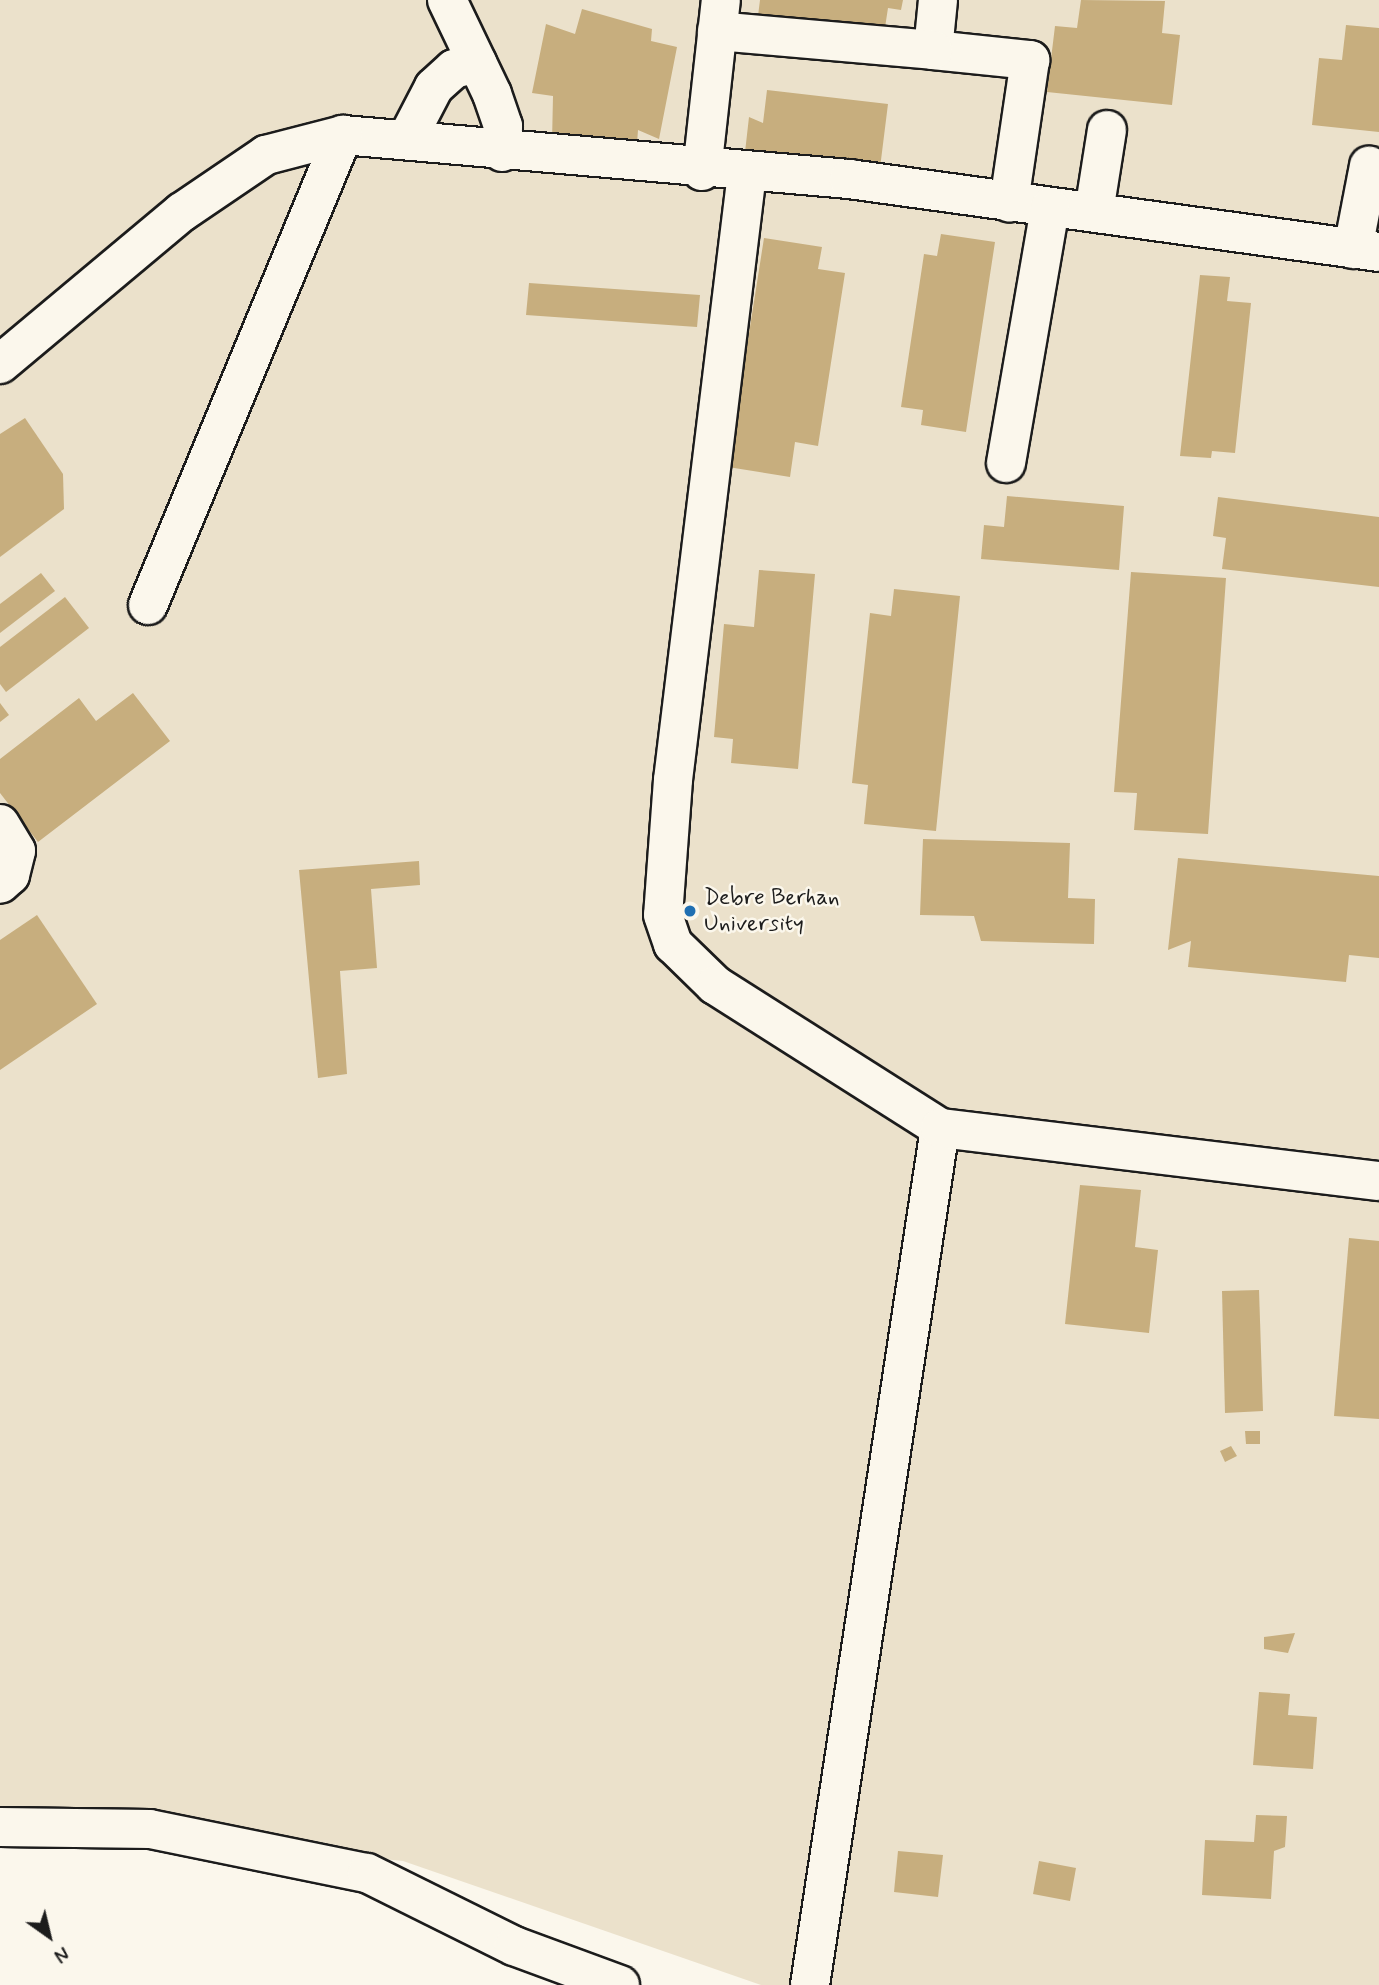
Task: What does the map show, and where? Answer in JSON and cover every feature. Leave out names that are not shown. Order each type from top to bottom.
[{"type":"street","points":[[447,0],[503,126],[502,152]]},
{"type":"street","points":[[933,50],[938,0]]},
{"type":"street","points":[[702,171],[719,16],[933,50],[1030,60],[1009,202]]},
{"type":"street","points":[[408,137],[434,87],[454,69],[477,63]]},
{"type":"street","points":[[1094,212],[1107,130]]},
{"type":"street","points":[[148,605],[343,135]]},
{"type":"street","points":[[0,364],[182,212],[266,155],[343,135],[408,137],[502,152],[702,171],[849,179],[1366,250],[1369,166]]},
{"type":"street","points":[[747,173],[673,780],[663,915],[673,944],[715,985],[940,1128],[1379,1181]]},
{"type":"street","points":[[1006,463],[1050,208]]},
{"type":"street","points":[[0,824],[16,851],[10,875],[0,884]]},
{"type":"street","points":[[810,1985],[940,1128]]},
{"type":"street","points":[[0,1827],[150,1829],[367,1873],[514,1946],[620,1985]]},
{"type":"shaded area","name":"Debre Berhan University","points":[[0,0],[1379,0],[1379,1985],[761,1985],[403,1861],[0,1821]]},
{"type":"building","points":[[760,0],[903,0],[901,10],[888,8],[884,34],[758,16]]},
{"type":"building","points":[[1081,0],[1165,1],[1162,33],[1180,35],[1172,105],[1047,92],[1055,26],[1077,28]]},
{"type":"building","points":[[582,9],[652,29],[651,41],[677,47],[659,139],[638,130],[636,158],[552,142],[553,96],[532,93],[546,24],[575,34]]},
{"type":"building","points":[[1346,25],[1379,28],[1379,132],[1312,125],[1319,58],[1342,60]]},
{"type":"building","points":[[767,90],[888,104],[879,176],[744,161],[749,117],[763,123]]},
{"type":"building","points":[[941,234],[995,242],[966,432],[921,425],[923,410],[901,407],[924,254],[937,256]]},
{"type":"building","points":[[764,238],[822,247],[818,269],[845,273],[818,446],[795,442],[790,477],[728,467]]},
{"type":"building","points":[[1200,275],[1230,277],[1227,301],[1251,303],[1235,453],[1212,451],[1211,458],[1180,456]]},
{"type":"building","points":[[529,283],[700,295],[697,327],[526,315]]},
{"type":"building","points":[[25,418],[63,474],[64,509],[0,557],[0,434]]},
{"type":"building","points":[[1007,496],[1124,506],[1119,570],[981,559],[984,525],[1004,527]]},
{"type":"building","points":[[1218,497],[1379,517],[1379,587],[1222,569],[1226,538],[1213,536]]},
{"type":"building","points":[[759,570],[815,574],[798,769],[731,763],[733,739],[714,737],[724,624],[754,627]]},
{"type":"building","points":[[1131,572],[1226,578],[1208,834],[1134,830],[1137,793],[1114,792]]},
{"type":"building","points":[[41,573],[55,591],[0,633],[0,604]]},
{"type":"building","points":[[894,589],[960,596],[936,831],[864,824],[868,785],[852,783],[870,613],[891,616]]},
{"type":"building","points":[[65,597],[89,628],[6,692],[0,684],[0,647]]},
{"type":"building","points":[[133,693],[170,741],[38,842],[0,793],[0,759],[79,698],[96,721]]},
{"type":"building","points":[[0,703],[9,715],[0,722]]},
{"type":"building","points":[[923,839],[1070,843],[1068,898],[1095,899],[1094,944],[981,941],[974,916],[920,915]]},
{"type":"building","points":[[1178,858],[1379,876],[1379,958],[1349,955],[1346,982],[1188,967],[1191,941],[1168,950]]},
{"type":"building","points":[[419,861],[420,885],[371,889],[377,968],[340,971],[347,1074],[318,1078],[299,870]]},
{"type":"building","points":[[37,915],[97,1004],[0,1070],[0,940]]},
{"type":"building","points":[[1080,1185],[1141,1190],[1135,1247],[1158,1250],[1149,1333],[1065,1324]]},
{"type":"building","points":[[1349,1238],[1379,1241],[1379,1419],[1334,1416]]},
{"type":"building","points":[[1259,1290],[1263,1411],[1225,1413],[1222,1291]]},
{"type":"building","points":[[1245,1431],[1260,1431],[1260,1444],[1246,1444]]},
{"type":"building","points":[[1231,1446],[1237,1456],[1225,1462],[1220,1451]]},
{"type":"building","points":[[1295,1633],[1288,1653],[1264,1649],[1264,1637]]},
{"type":"building","points":[[1259,1692],[1290,1694],[1288,1715],[1317,1717],[1313,1769],[1253,1765]]},
{"type":"building","points":[[1256,1815],[1287,1816],[1285,1847],[1274,1851],[1271,1899],[1202,1895],[1205,1840],[1254,1842]]},
{"type":"building","points":[[898,1851],[943,1855],[938,1897],[894,1892]]},
{"type":"building","points":[[1039,1861],[1076,1868],[1070,1901],[1033,1894]]},
{"type":"place","name":"Debre Berhan University","points":[[690,911]]}]
